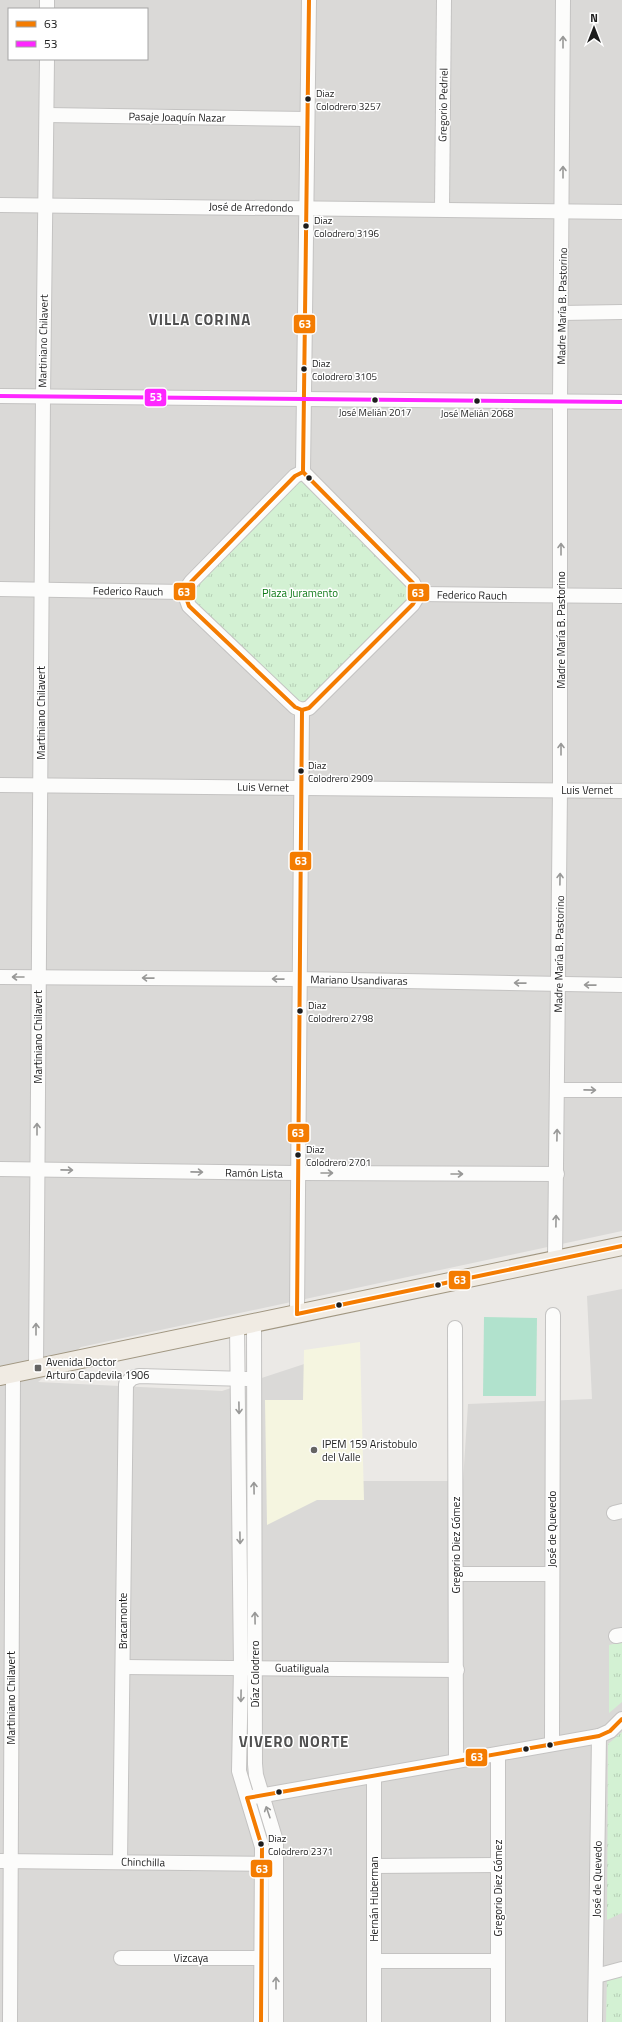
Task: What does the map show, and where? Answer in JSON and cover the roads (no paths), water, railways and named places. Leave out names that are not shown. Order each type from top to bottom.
[{"type":"main road","points":[[6,1375],[622,1246]]},
{"type":"street","points":[[303,472],[295,476],[284,487],[191,582],[184,592],[189,606],[295,707],[302,710],[309,708],[413,604],[419,594],[413,583],[303,472],[309,0]]},
{"type":"street","name":"Gregorio Pedriel","points":[[442,209],[444,0]]},
{"type":"street","name":"Madre María B. Pastorino","points":[[555,1260],[559,984],[561,596],[560,401],[564,0]]},
{"type":"street","name":"Martiniano Chilavert","points":[[36,1368],[38,977],[47,60]]},
{"type":"street","name":"Pasaje Joaquín Nazar","points":[[47,115],[307,119]]},
{"type":"street","name":"José de Arredondo","points":[[0,205],[306,207],[622,212]]},
{"type":"street","points":[[562,313],[622,312]]},
{"type":"street","points":[[0,396],[622,402]]},
{"type":"street","name":"Federico Rauch","points":[[0,589],[184,592]]},
{"type":"street","name":"Federico Rauch","points":[[419,594],[622,596]]},
{"type":"street","points":[[297,1314],[300,788],[302,710]]},
{"type":"street","name":"Luis Vernet","points":[[0,784],[622,790]]},
{"type":"street","name":"Mariano Usandivaras","points":[[0,977],[299,979],[622,985]]},
{"type":"street","points":[[558,1090],[622,1090]]},
{"type":"street","name":"Ramón Lista","points":[[0,1169],[298,1173],[557,1174]]},
{"type":"street","name":"José de Quevedo","points":[[552,1743],[553,1315]]},
{"type":"street","name":"Díaz Colodrero","points":[[245,1325],[239,1379],[241,1668],[239,1771],[261,1839],[261,2022]]},
{"type":"street","name":"Díaz Colodrero","points":[[245,1325],[253,1379],[256,1668],[255,1764],[256,1775],[262,1796],[275,1833],[276,2022]]},
{"type":"street","name":"Gregorio Diez Gómez","points":[[455,1328],[457,1574],[456,1762]]},
{"type":"street","name":"Martiniano Chilavert","points":[[6,1375],[5,1980],[10,2022]]},
{"type":"street","name":"Bracamonte","points":[[120,1862],[123,1667],[124,1389],[128,1380],[139,1376],[239,1379]]},
{"type":"street","points":[[239,1379],[253,1379]]},
{"type":"street","points":[[457,1574],[552,1574]]},
{"type":"street","name":"Guatiliguala","points":[[123,1667],[457,1670]]},
{"type":"street","points":[[247,1798],[456,1762],[552,1743],[599,1736],[610,1731],[622,1720]]},
{"type":"street","name":"José de Quevedo","points":[[595,2022],[599,1736]]},
{"type":"street","name":"Gregorio Diez Gómez","points":[[498,1754],[498,2022]]},
{"type":"street","name":"Hernán Huberman","points":[[374,1776],[374,2022]]},
{"type":"street","name":"Chinchilla","points":[[5,1861],[276,1864]]},
{"type":"street","points":[[374,1866],[498,1865]]},
{"type":"street","name":"Vizcaya","points":[[121,1958],[261,1958]]},
{"type":"street","points":[[374,1961],[498,1961]]},
{"type":"street","points":[[596,1976],[622,1969]]},
{"type":"place","name":"Diaz Colodrero 3257","points":[[308,99]]},
{"type":"place","name":"Diaz Colodrero 3196","points":[[306,226]]},
{"type":"place","name":"Diaz Colodrero 3105","points":[[304,369]]},
{"type":"place","name":"José Melián 2017","points":[[375,400]]},
{"type":"place","name":"José Melián 2068","points":[[477,401]]},
{"type":"place","name":"Diaz Colodrero 2909","points":[[301,771]]},
{"type":"place","name":"Diaz Colodrero 2798","points":[[300,1011]]},
{"type":"place","name":"Diaz Colodrero 2701","points":[[298,1155]]},
{"type":"place","name":"Avenida Doctor Arturo Capdevila 1906","points":[[38,1368]]},
{"type":"place","name":"IPEM 159 Aristobulo del Valle","points":[[314,1450]]},
{"type":"place","name":"Diaz Colodrero 2371","points":[[261,1844]]},
{"type":"district","name":"VILLA CORINA","points":[[200,320]]},
{"type":"district","name":"VIVERO NORTE","points":[[294,1742]]},
{"type":"park label","name":"Plaza Juramento","points":[[300,593]]}]
